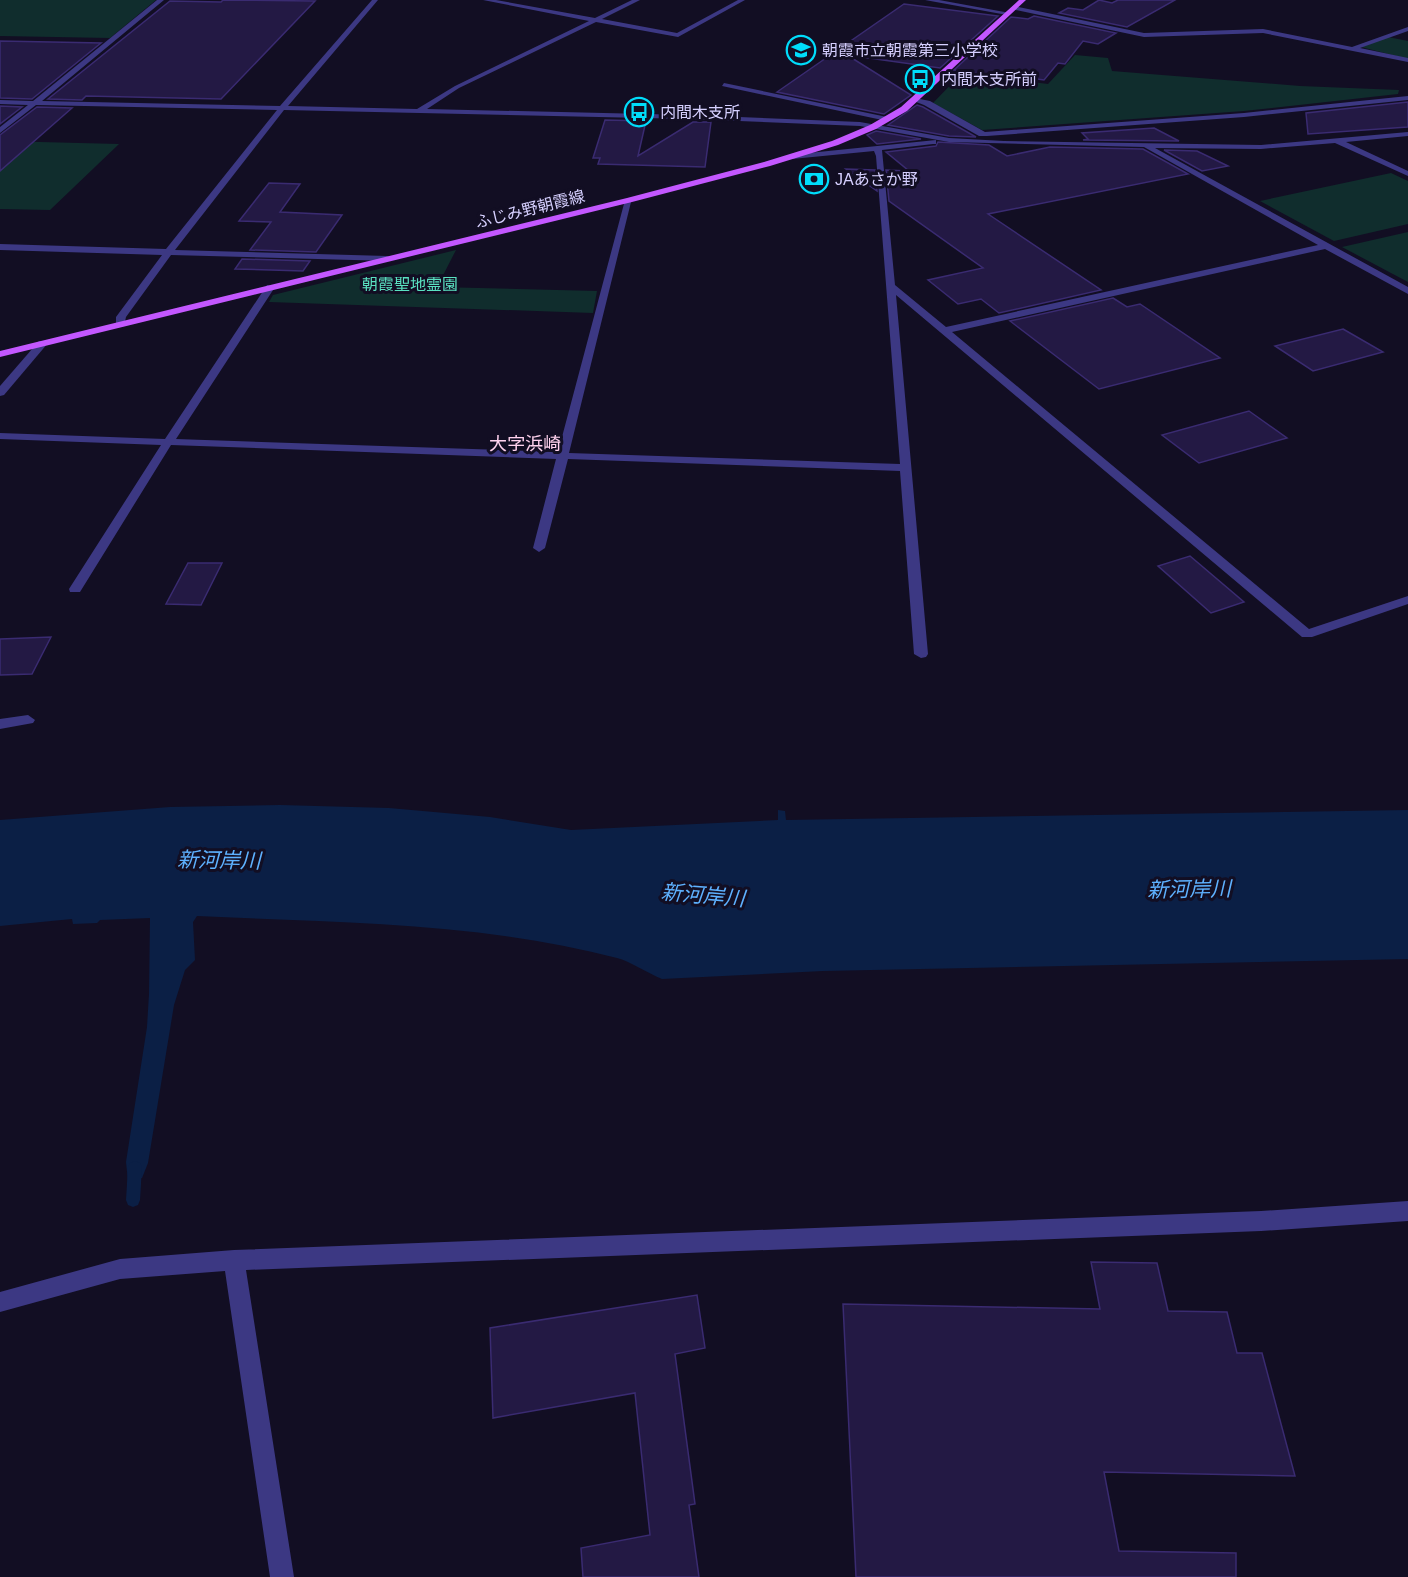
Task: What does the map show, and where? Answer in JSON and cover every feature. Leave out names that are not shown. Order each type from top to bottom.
[{"type":"main road","name":"ふじみ野朝霞線","points":[[0,354],[629,200],[792,157],[873,127],[915,100],[1023,0]]},
{"type":"street","points":[[0,131],[161,0]]},
{"type":"street","points":[[121,324],[121,317],[168,251],[322,60],[375,0]]},
{"type":"street","points":[[486,0],[678,35],[742,0]]},
{"type":"street","points":[[419,111],[457,87],[637,0]]},
{"type":"street","points":[[928,0],[1010,10],[1144,35],[1263,31],[1408,60]]},
{"type":"street","points":[[1352,49],[1408,28]]},
{"type":"street","points":[[724,85],[887,119]]},
{"type":"street","points":[[792,157],[949,140],[982,134],[1244,115],[1408,98]]},
{"type":"street","points":[[915,100],[927,104],[982,134]]},
{"type":"street","points":[[0,102],[688,117],[860,124],[949,140],[1144,145],[1261,147],[1408,135]]},
{"type":"street","points":[[1108,125],[1408,291]]},
{"type":"street","points":[[1338,141],[1408,174]]},
{"type":"street","points":[[877,148],[880,156],[921,654]]},
{"type":"street","points":[[538,548],[629,200]]},
{"type":"street","points":[[942,331],[1326,246]]},
{"type":"street","points":[[0,247],[387,259]]},
{"type":"street","points":[[891,286],[1306,634],[1408,600]]},
{"type":"street","points":[[75,589],[270,287]]},
{"type":"street","points":[[0,393],[43,343]]},
{"type":"street","points":[[0,436],[905,468]]},
{"type":"street","points":[[0,724],[28,720]]},
{"type":"street","points":[[0,1302],[120,1269],[234,1260],[1262,1221],[1408,1211]]},
{"type":"street","points":[[234,1260],[282,1577]]},
{"type":"green space","points":[[0,0],[156,0],[110,38],[0,36]]},
{"type":"green space","points":[[1388,37],[1408,41],[1408,59],[1361,47]]},
{"type":"green space","points":[[1075,55],[1108,58],[1112,71],[1300,86],[1399,90],[1398,94],[1244,111],[982,130],[933,103],[962,73],[1048,84]]},
{"type":"green space","points":[[0,141],[119,144],[50,210],[0,209]]},
{"type":"green space","points":[[1391,173],[1408,181],[1408,224],[1334,241],[1260,201]]},
{"type":"green space","points":[[1408,232],[1408,282],[1342,247]]},
{"type":"green space","name":"朝霞聖地霊園","points":[[456,250],[437,287],[597,291],[593,313],[269,302],[273,295]]},
{"type":"water","name":"新河岸川","points":[[280,805],[389,808],[490,817],[571,830],[778,820],[778,810],[785,811],[786,820],[1408,810],[1408,959],[823,971],[662,979],[617,958],[514,937],[408,926],[197,916],[193,922],[195,960],[185,970],[174,1005],[148,1163],[142,1178],[128,1181],[126,1162],[147,1027],[150,918],[100,920],[97,923],[73,924],[72,919],[0,926],[0,820],[170,807]]},
{"type":"building","points":[[223,0],[315,1],[221,99],[86,96],[82,100],[48,99],[170,1],[221,2]]},
{"type":"building","points":[[1099,0],[1112,3],[1118,0],[1175,0],[1127,27],[1059,13],[1068,8],[1083,10]]},
{"type":"building","points":[[904,4],[998,16],[940,68],[847,55],[911,95],[884,114],[777,92]]},
{"type":"building","points":[[1034,16],[1116,33],[1098,44],[1083,41],[1065,64],[1058,63],[1044,80],[1016,76],[1014,79],[954,70],[1011,17],[1028,19]]},
{"type":"building","points":[[0,41],[101,43],[32,99],[0,98]]},
{"type":"building","points":[[1408,102],[1408,127],[1308,134],[1306,113]]},
{"type":"building","points":[[917,105],[976,137],[949,136],[888,125]]},
{"type":"building","points":[[0,106],[22,107],[0,124]]},
{"type":"building","points":[[37,107],[72,108],[0,171],[0,135]]},
{"type":"building","points":[[605,120],[646,121],[638,156],[693,122],[711,122],[705,167],[598,164],[600,158],[593,158]]},
{"type":"building","points":[[1154,128],[1179,141],[1083,140],[1088,139],[1082,133]]},
{"type":"building","points":[[876,131],[921,139],[877,144],[867,135]]},
{"type":"building","points":[[938,142],[989,145],[1007,156],[1050,147],[1143,149],[1188,174],[988,214],[1101,290],[999,313],[981,299],[958,304],[928,280],[983,268],[889,201],[886,170],[909,171],[886,152],[936,146]]},
{"type":"building","points":[[1164,150],[1197,151],[1228,166],[1202,171]]},
{"type":"building","points":[[846,169],[875,170],[877,191]]},
{"type":"building","points":[[269,183],[300,184],[280,212],[342,215],[316,252],[250,250],[271,222],[239,221]]},
{"type":"building","points":[[242,259],[310,261],[303,271],[235,269]]},
{"type":"building","points":[[1113,298],[1127,307],[1140,304],[1220,358],[1099,389],[1010,321]]},
{"type":"building","points":[[1343,329],[1383,352],[1313,371],[1275,346]]},
{"type":"building","points":[[1249,411],[1287,438],[1199,463],[1162,435]]},
{"type":"building","points":[[1190,556],[1244,602],[1211,613],[1158,566]]},
{"type":"building","points":[[188,563],[222,563],[201,605],[166,604]]},
{"type":"building","points":[[51,637],[32,674],[0,675],[0,639]]},
{"type":"building","points":[[1091,1262],[1157,1263],[1168,1311],[1227,1312],[1237,1353],[1262,1353],[1295,1476],[1104,1472],[1119,1551],[1236,1553],[1236,1577],[856,1577],[843,1304],[1100,1309]]},
{"type":"building","points":[[697,1295],[705,1348],[675,1354],[695,1504],[689,1505],[699,1577],[583,1577],[581,1548],[650,1535],[635,1393],[493,1418],[490,1328]]},
{"type":"waterway","points":[[133,1200],[135,1167]]},
{"type":"place","name":"朝霞市立朝霞第三小学校","points":[[801,50]]},
{"type":"place","name":"内間木支所前","points":[[920,79]]},
{"type":"place","name":"内間木支所","points":[[639,112]]},
{"type":"place","name":"JAあさか野","points":[[814,179]]},
{"type":"district","name":"大字浜崎","points":[[525,444]]}]
